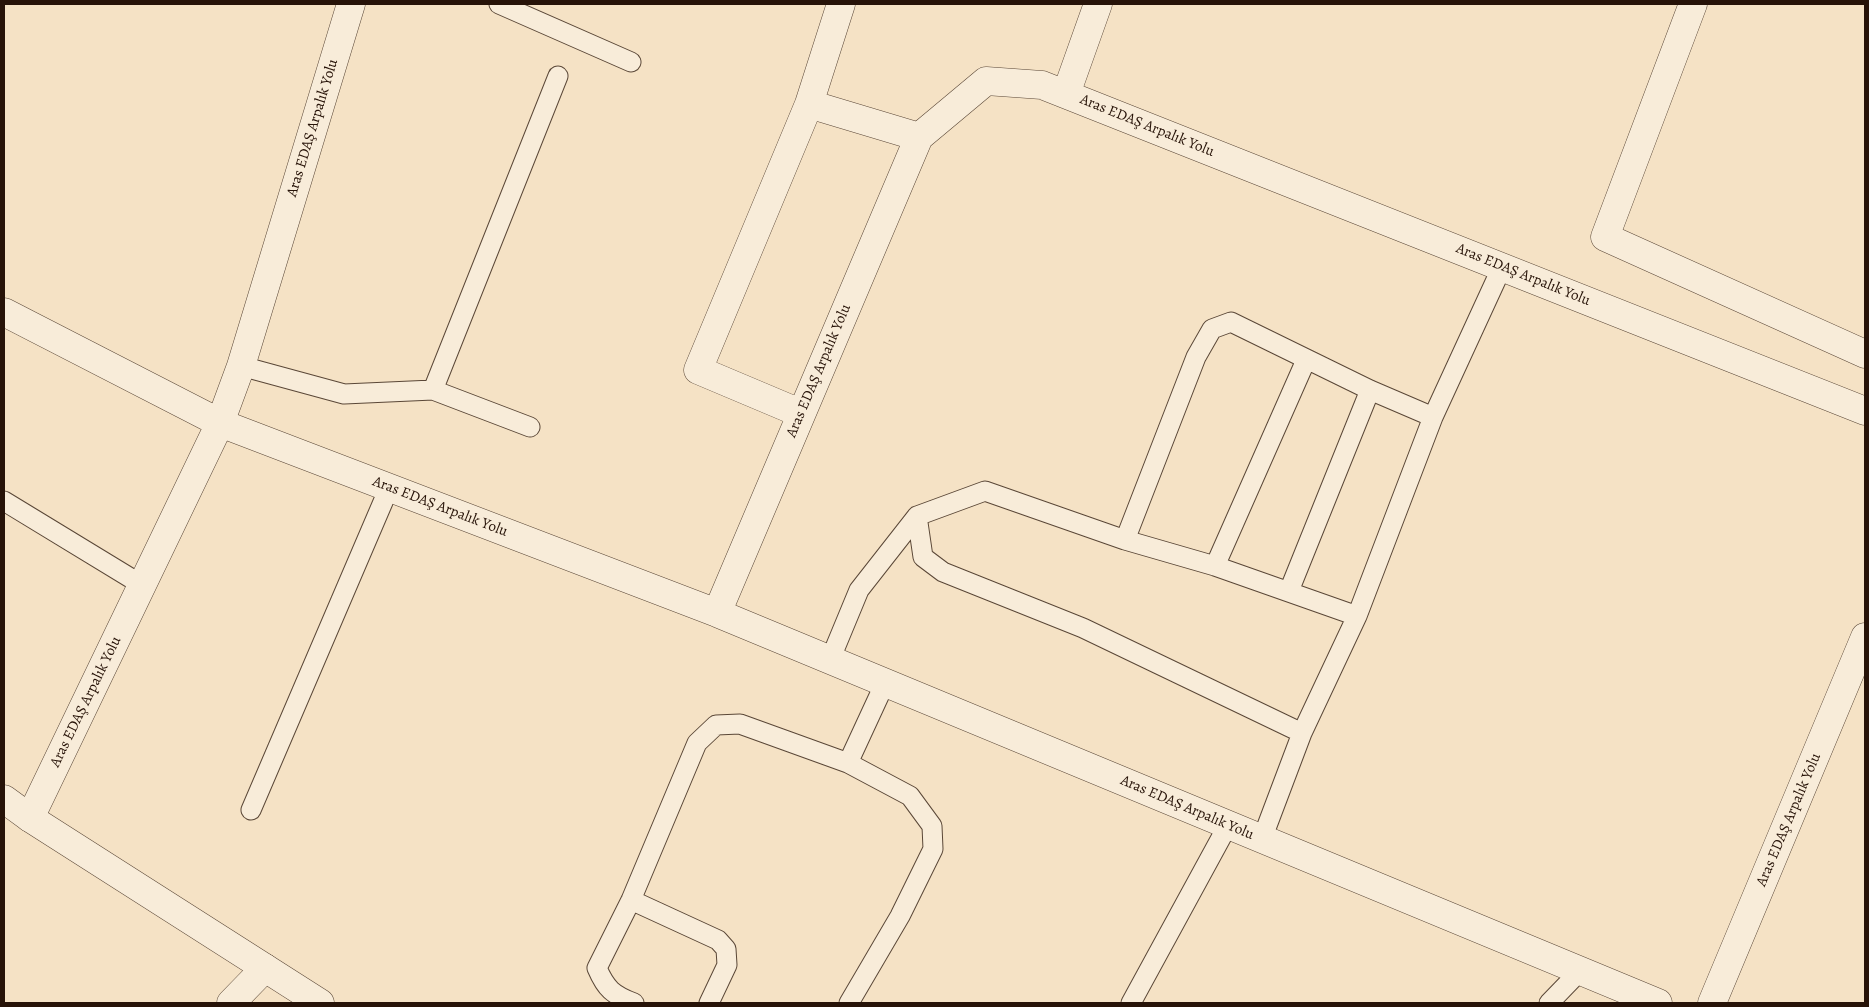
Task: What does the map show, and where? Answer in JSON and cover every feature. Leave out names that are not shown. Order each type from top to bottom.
[{"type":"street","name":"Aras EDAŞ Arpalık Yolu","points":[[30,818],[220,423],[241,366],[349,4]]},
{"type":"street","points":[[800,413],[698,370],[809,104],[841,4]]},
{"type":"street","points":[[1066,94],[1098,4]]},
{"type":"street","points":[[1693,4],[1605,237],[1865,354]]},
{"type":"street","name":"Aras EDAŞ Arpalık Yolu","points":[[716,613],[919,137],[986,82],[1042,85],[1865,411]]},
{"type":"street","points":[[809,104],[919,137]]},
{"type":"street","name":"Aras EDAŞ Arpalık Yolu","points":[[4,312],[220,423],[716,613],[1658,1003]]},
{"type":"street","name":"Aras EDAŞ Arpalık Yolu","points":[[1712,1003],[1865,637]]},
{"type":"street","points":[[4,799],[30,818],[320,1003]]},
{"type":"street","points":[[231,1003],[265,968]]},
{"type":"lane","points":[[499,4],[631,62]]},
{"type":"lane","points":[[433,390],[558,76]]},
{"type":"lane","points":[[1262,839],[1302,733],[1357,616],[1433,417],[1502,267]]},
{"type":"lane","points":[[1126,540],[1196,357],[1212,329],[1231,322],[1306,360],[1433,417]]},
{"type":"lane","points":[[1215,566],[1306,360]]},
{"type":"lane","points":[[241,366],[344,394],[433,390],[530,427]]},
{"type":"lane","points":[[1289,591],[1370,390]]},
{"type":"lane","points":[[251,810],[389,488]]},
{"type":"lane","points":[[830,660],[858,590],[917,516],[985,491],[1126,540],[1215,566],[1357,616]]},
{"type":"lane","points":[[4,501],[142,586]]},
{"type":"lane","points":[[917,516],[923,557],[943,572],[1083,628],[1302,733]]},
{"type":"lane","points":[[848,763],[885,683]]},
{"type":"lane","points":[[634,1003],[618,998],[604,985],[597,968],[631,900],[697,743],[716,725],[740,724],[848,763],[910,796],[932,826],[932,849],[900,916],[849,1003]]},
{"type":"lane","points":[[1131,1003],[1228,825]]},
{"type":"lane","points":[[631,900],[718,940],[726,949],[727,965],[709,1003]]},
{"type":"lane","points":[[1548,1003],[1580,971]]}]
